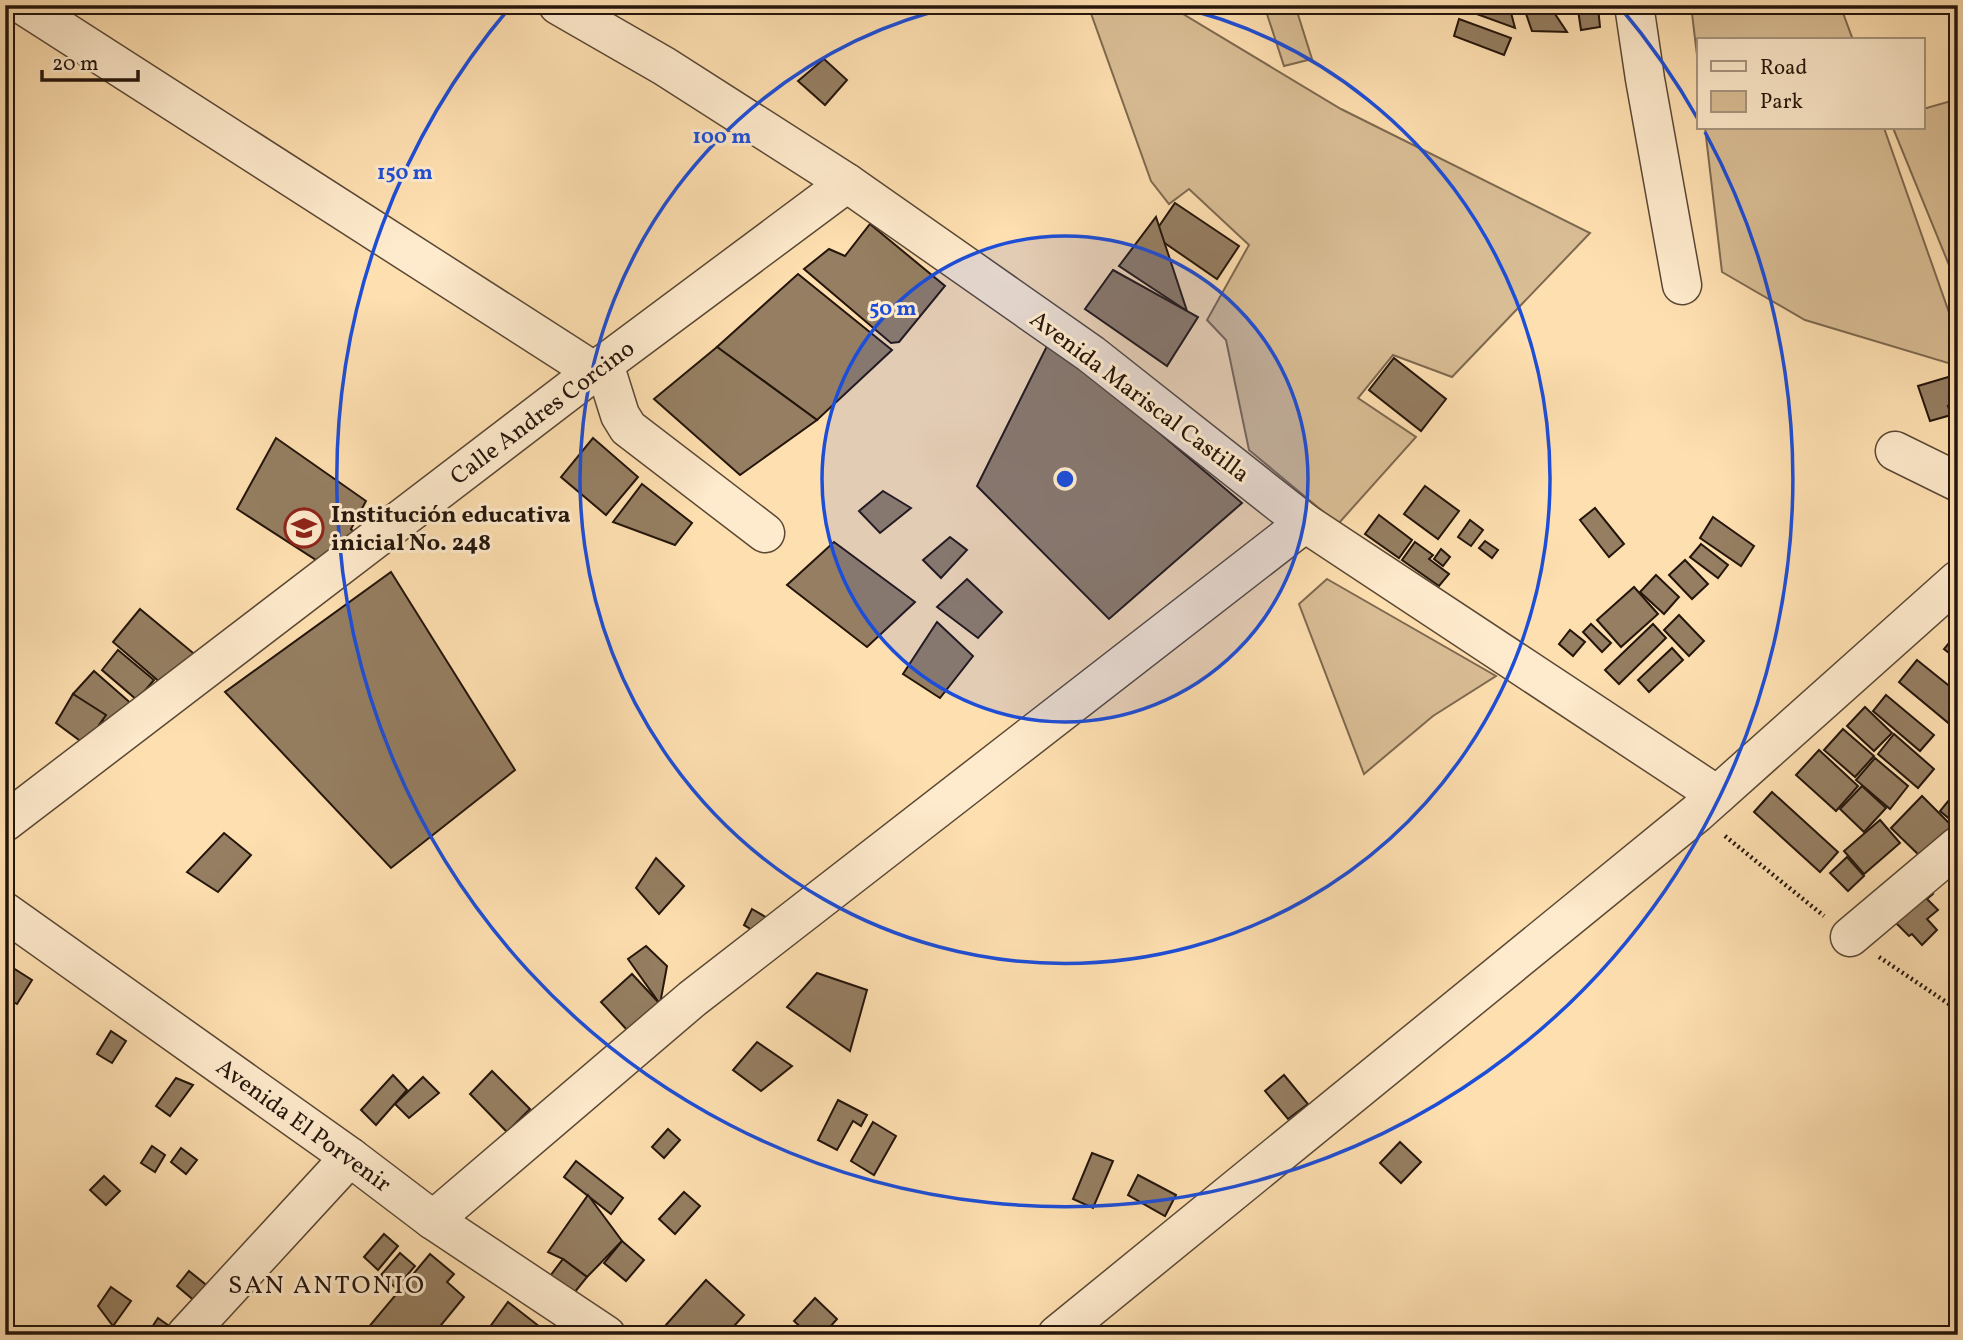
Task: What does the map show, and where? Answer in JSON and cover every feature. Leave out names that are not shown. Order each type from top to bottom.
[{"type":"street","points":[[23,5],[599,368],[628,428],[765,533]]},
{"type":"street","name":"Avenida Mariscal Castilla","points":[[558,5],[664,66],[847,183],[1091,354],[1305,523],[1717,794]]},
{"type":"street","points":[[1634,5],[1682,285]]},
{"type":"street","name":"Calle Andres Corcino","points":[[5,822],[599,368],[847,183]]},
{"type":"street","points":[[1895,451],[1958,482]]},
{"type":"street","points":[[433,1220],[692,999],[1305,523]]},
{"type":"street","points":[[1057,1335],[1697,813],[1958,580]]},
{"type":"street","points":[[1850,937],[1958,846]]},
{"type":"street","name":"Avenida El Porvenir","points":[[5,912],[350,1157],[433,1220],[606,1335]]},
{"type":"street","points":[[186,1335],[350,1157]]},
{"type":"green space","points":[[1088,5],[1168,5],[1341,109],[1590,233],[1452,377],[1393,355],[1358,398],[1416,437],[1338,524],[1249,450],[1226,340],[1207,320],[1249,245],[1189,189],[1169,204],[1151,181]]},
{"type":"green space","points":[[1264,5],[1295,5],[1312,59],[1284,66]]},
{"type":"green space","points":[[1691,5],[1840,5],[1852,38],[1697,38],[1697,55]]},
{"type":"green space","points":[[1958,99],[1958,287],[1894,130],[1924,130],[1924,109]]},
{"type":"green space","points":[[1705,130],[1885,130],[1958,338],[1958,366],[1805,320],[1722,272]]},
{"type":"green space","points":[[1327,579],[1496,676],[1433,716],[1364,774],[1299,604]]},
{"type":"building","points":[[597,5],[627,5],[612,14]]},
{"type":"building","points":[[1452,5],[1509,5],[1515,28]]},
{"type":"building","points":[[1523,5],[1566,5],[1553,11],[1567,32],[1532,31]]},
{"type":"building","points":[[1598,7],[1600,27],[1581,30],[1578,10]]},
{"type":"building","points":[[1459,19],[1511,38],[1504,55],[1454,36]]},
{"type":"building","points":[[824,59],[847,80],[825,105],[798,81]]},
{"type":"building","points":[[1175,203],[1239,246],[1217,279],[1153,235]]},
{"type":"building","points":[[1156,217],[1187,311],[1119,266]]},
{"type":"building","points":[[870,224],[945,286],[899,342],[891,343],[804,269],[829,249],[845,256]]},
{"type":"building","points":[[1113,270],[1198,317],[1167,366],[1085,309]]},
{"type":"building","points":[[798,274],[892,350],[817,420],[717,347]]},
{"type":"building","points":[[1050,340],[1242,503],[1109,619],[977,486]]},
{"type":"building","points":[[717,347],[817,420],[740,475],[654,399]]},
{"type":"building","points":[[1394,358],[1446,399],[1421,431],[1369,390]]},
{"type":"building","points":[[1955,375],[1958,382],[1958,403],[1948,406],[1951,415],[1930,421],[1918,386]]},
{"type":"building","points":[[276,438],[366,501],[351,529],[365,545],[330,569],[237,509]]},
{"type":"building","points":[[593,438],[638,477],[606,515],[561,477]]},
{"type":"building","points":[[642,484],[692,523],[675,545],[613,522]]},
{"type":"building","points":[[1425,486],[1459,511],[1438,539],[1404,514]]},
{"type":"building","points":[[883,491],[911,508],[880,533],[859,511]]},
{"type":"building","points":[[1595,508],[1624,544],[1609,557],[1580,520]]},
{"type":"building","points":[[1379,515],[1412,540],[1399,558],[1365,534]]},
{"type":"building","points":[[1713,517],[1754,546],[1741,566],[1700,538]]},
{"type":"building","points":[[1470,520],[1483,530],[1471,546],[1458,537]]},
{"type":"building","points":[[950,537],[967,550],[941,578],[923,560]]},
{"type":"building","points":[[1485,541],[1498,550],[1492,558],[1479,548]]},
{"type":"building","points":[[834,542],[915,602],[867,647],[787,585]]},
{"type":"building","points":[[1415,542],[1433,555],[1429,559],[1449,574],[1439,586],[1402,560]]},
{"type":"building","points":[[1701,544],[1728,565],[1718,578],[1690,557]]},
{"type":"building","points":[[1441,549],[1450,557],[1443,566],[1434,559]]},
{"type":"building","points":[[1685,560],[1708,584],[1692,599],[1669,575]]},
{"type":"building","points":[[391,572],[515,770],[391,868],[225,692]]},
{"type":"building","points":[[1656,575],[1679,597],[1664,614],[1640,592]]},
{"type":"building","points":[[967,579],[1002,612],[978,638],[937,607]]},
{"type":"building","points":[[1634,587],[1658,614],[1621,647],[1597,620]]},
{"type":"building","points":[[140,609],[198,657],[169,690],[113,642]]},
{"type":"building","points":[[1679,615],[1704,641],[1689,656],[1664,630]]},
{"type":"building","points":[[937,622],[973,656],[940,698],[903,674]]},
{"type":"building","points":[[1591,624],[1611,643],[1602,652],[1583,632]]},
{"type":"building","points":[[1653,624],[1666,638],[1619,684],[1605,670]]},
{"type":"building","points":[[1570,630],[1585,642],[1573,656],[1559,644]]},
{"type":"building","points":[[1958,632],[1958,660],[1944,649]]},
{"type":"building","points":[[1672,648],[1683,660],[1649,692],[1638,680]]},
{"type":"building","points":[[118,650],[154,680],[137,700],[102,670]]},
{"type":"building","points":[[1917,660],[1958,693],[1958,731],[1899,682]]},
{"type":"building","points":[[94,671],[134,706],[113,730],[73,694]]},
{"type":"building","points":[[73,694],[106,715],[99,725],[106,734],[94,751],[56,723]]},
{"type":"building","points":[[1886,695],[1934,735],[1920,751],[1873,711]]},
{"type":"building","points":[[1865,707],[1892,733],[1874,751],[1847,726]]},
{"type":"building","points":[[1843,729],[1874,756],[1855,777],[1824,750]]},
{"type":"building","points":[[1894,734],[1934,769],[1918,788],[1878,754]]},
{"type":"building","points":[[1819,750],[1858,786],[1836,811],[1796,775]]},
{"type":"building","points":[[1875,758],[1908,786],[1890,809],[1856,780]]},
{"type":"building","points":[[1862,786],[1886,808],[1864,832],[1840,809]]},
{"type":"building","points":[[1958,789],[1958,826],[1940,811]]},
{"type":"building","points":[[1772,792],[1838,852],[1820,872],[1754,812]]},
{"type":"building","points":[[1922,796],[1952,826],[1922,858],[1891,828]]},
{"type":"building","points":[[1880,820],[1900,843],[1864,874],[1844,851]]},
{"type":"building","points":[[224,833],[251,855],[218,892],[187,872]]},
{"type":"building","points":[[1847,857],[1864,876],[1848,891],[1830,873]]},
{"type":"building","points":[[656,858],[684,886],[659,914],[636,888]]},
{"type":"building","points":[[1925,885],[1933,894],[1927,899],[1938,910],[1927,919],[1937,930],[1922,945],[1891,918]]},
{"type":"building","points":[[752,909],[776,923],[767,939],[744,925]]},
{"type":"building","points":[[646,946],[667,966],[660,1004],[628,959]]},
{"type":"building","points":[[10,966],[32,980],[17,1004],[5,997],[5,974]]},
{"type":"building","points":[[817,973],[867,990],[850,1051],[787,1007]]},
{"type":"building","points":[[632,974],[660,1004],[629,1032],[601,1002]]},
{"type":"building","points":[[111,1031],[126,1041],[112,1063],[97,1054]]},
{"type":"building","points":[[757,1042],[792,1066],[761,1091],[733,1070]]},
{"type":"building","points":[[492,1071],[530,1109],[507,1132],[470,1094]]},
{"type":"building","points":[[393,1075],[407,1090],[376,1125],[361,1110]]},
{"type":"building","points":[[1284,1075],[1308,1104],[1288,1119],[1265,1091]]},
{"type":"building","points":[[423,1077],[439,1093],[409,1118],[395,1104]]},
{"type":"building","points":[[176,1078],[193,1085],[170,1116],[156,1106]]},
{"type":"building","points":[[838,1100],[867,1115],[861,1126],[853,1121],[837,1150],[818,1140]]},
{"type":"building","points":[[873,1122],[896,1136],[874,1175],[851,1161]]},
{"type":"building","points":[[668,1129],[680,1140],[664,1158],[652,1147]]},
{"type":"building","points":[[1400,1142],[1421,1162],[1401,1183],[1380,1163]]},
{"type":"building","points":[[152,1146],[165,1155],[155,1172],[141,1163]]},
{"type":"building","points":[[181,1148],[197,1160],[186,1174],[171,1162]]},
{"type":"building","points":[[1092,1153],[1113,1161],[1093,1208],[1073,1199]]},
{"type":"building","points":[[576,1161],[623,1198],[611,1214],[564,1177]]},
{"type":"building","points":[[1138,1175],[1176,1195],[1165,1216],[1128,1195]]},
{"type":"building","points":[[104,1176],[120,1191],[106,1205],[90,1190]]},
{"type":"building","points":[[684,1192],[700,1206],[675,1234],[659,1219]]},
{"type":"building","points":[[588,1195],[622,1241],[587,1277],[563,1259],[548,1252]]},
{"type":"building","points":[[384,1234],[398,1246],[378,1270],[364,1257]]},
{"type":"building","points":[[622,1241],[644,1260],[626,1281],[604,1263]]},
{"type":"building","points":[[400,1253],[415,1266],[396,1288],[381,1275]]},
{"type":"building","points":[[430,1254],[454,1274],[447,1282],[464,1297],[433,1335],[362,1335]]},
{"type":"building","points":[[563,1259],[587,1277],[570,1298],[547,1280]]},
{"type":"building","points":[[189,1271],[215,1292],[203,1308],[177,1286]]},
{"type":"building","points":[[706,1280],[744,1315],[726,1335],[657,1335]]},
{"type":"building","points":[[111,1287],[131,1301],[113,1326],[98,1306]]},
{"type":"building","points":[[815,1298],[837,1319],[823,1335],[809,1335],[794,1321]]},
{"type":"building","points":[[508,1302],[549,1334],[484,1335]]},
{"type":"building","points":[[158,1318],[175,1330],[172,1335],[147,1335]]},
{"type":"place","name":"Institución educativa inicial No. 248","points":[[304,528]]},
{"type":"district","name":"SAN ANTONIO","points":[[327,1284]]}]
